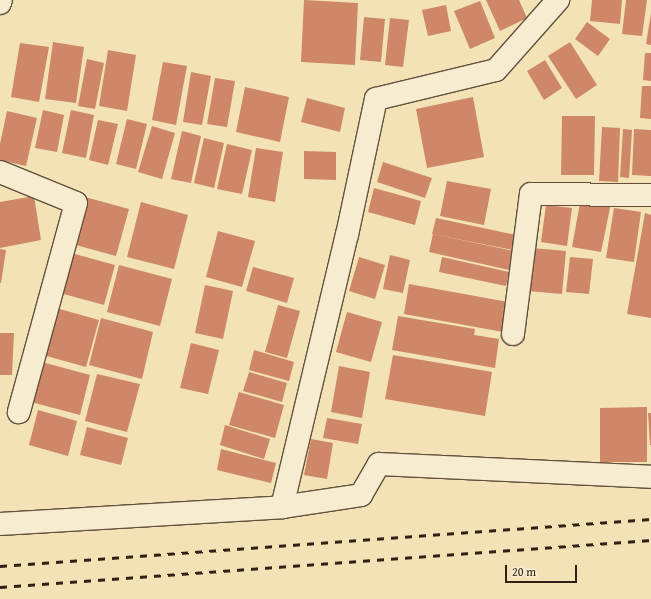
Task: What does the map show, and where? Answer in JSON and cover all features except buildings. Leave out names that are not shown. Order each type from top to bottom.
[{"type":"street","points":[[282,507],[347,235],[376,99],[496,70],[558,0]]},
{"type":"street","points":[[0,172],[76,203],[19,412]]},
{"type":"street","points":[[514,334],[531,194],[651,194]]},
{"type":"street","points":[[0,524],[282,507],[361,495],[379,464],[651,477]]},
{"type":"railway","points":[[0,566],[651,519]]},
{"type":"railway","points":[[0,587],[651,540]]}]
